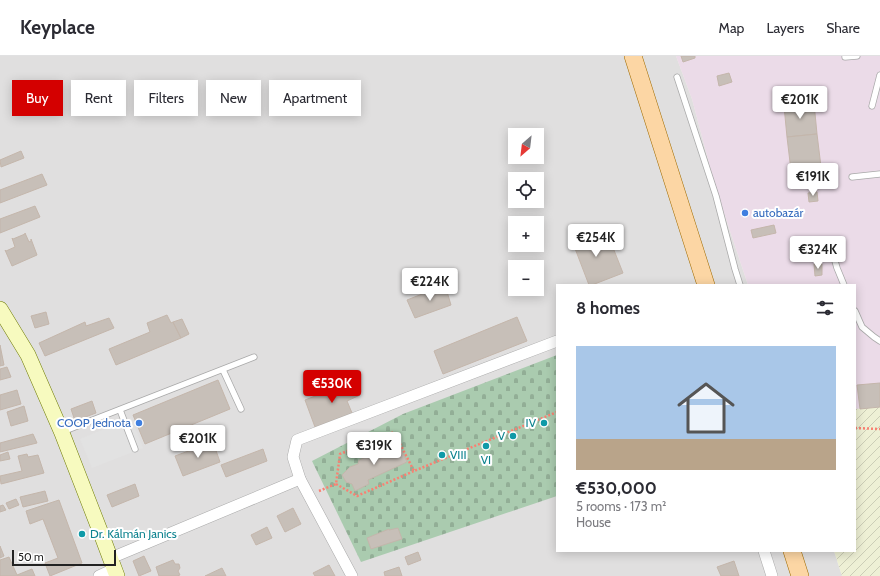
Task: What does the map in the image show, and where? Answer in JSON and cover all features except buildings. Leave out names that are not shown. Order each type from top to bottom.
[{"type":"main road","points":[[633,56],[706,284]]},
{"type":"main road","points":[[792,552],[800,576]]},
{"type":"street","points":[[0,309],[28,355],[62,433],[114,568]]},
{"type":"street","points":[[352,576],[300,480],[293,457],[297,440],[556,341]]},
{"type":"street","points":[[99,576],[300,480]]},
{"type":"street","points":[[764,552],[772,576]]},
{"type":"lane","points":[[845,56],[857,56]]},
{"type":"lane","points":[[872,106],[880,75]]},
{"type":"lane","points":[[677,77],[716,196],[740,284]]},
{"type":"lane","points":[[852,177],[880,174]]},
{"type":"lane","points":[[832,247],[837,268],[844,284]]},
{"type":"lane","points":[[856,313],[862,327],[880,341]]},
{"type":"lane","points":[[62,433],[254,357]]},
{"type":"lane","points":[[223,370],[241,409]]},
{"type":"lane","points":[[120,410],[135,449]]},
{"type":"path","points":[[336,484],[357,496],[556,412]]},
{"type":"path","points":[[856,428],[880,429]]},
{"type":"path","points":[[336,484],[340,454],[394,432],[414,471]]},
{"type":"path","points":[[323,489],[336,484]]},
{"type":"shaded area","points":[[0,56],[676,56],[692,99],[715,186],[748,284],[556,284],[556,552],[834,552],[842,576],[0,576]]},
{"type":"shaded area","points":[[676,56],[880,56],[880,407],[856,409],[856,284],[748,284],[715,186],[692,99]]},
{"type":"shaded area","points":[[131,418],[143,448],[92,468],[80,439]]},
{"type":"green space","points":[[556,355],[556,496],[361,562],[312,461],[403,414]]},
{"type":"green space","points":[[880,407],[880,576],[842,576],[834,552],[856,552],[856,409]]},
{"type":"place","name":"autobazár","points":[[745,213]]},
{"type":"place","name":"COOP Jednota","points":[[139,423]]},
{"type":"place","name":"IV","points":[[544,423]]},
{"type":"place","name":"V","points":[[513,436]]},
{"type":"place","name":"VI","points":[[486,446]]},
{"type":"place","name":"VIII","points":[[442,455]]},
{"type":"place","name":"Dr. Kálmán Janics","points":[[82,534]]}]
